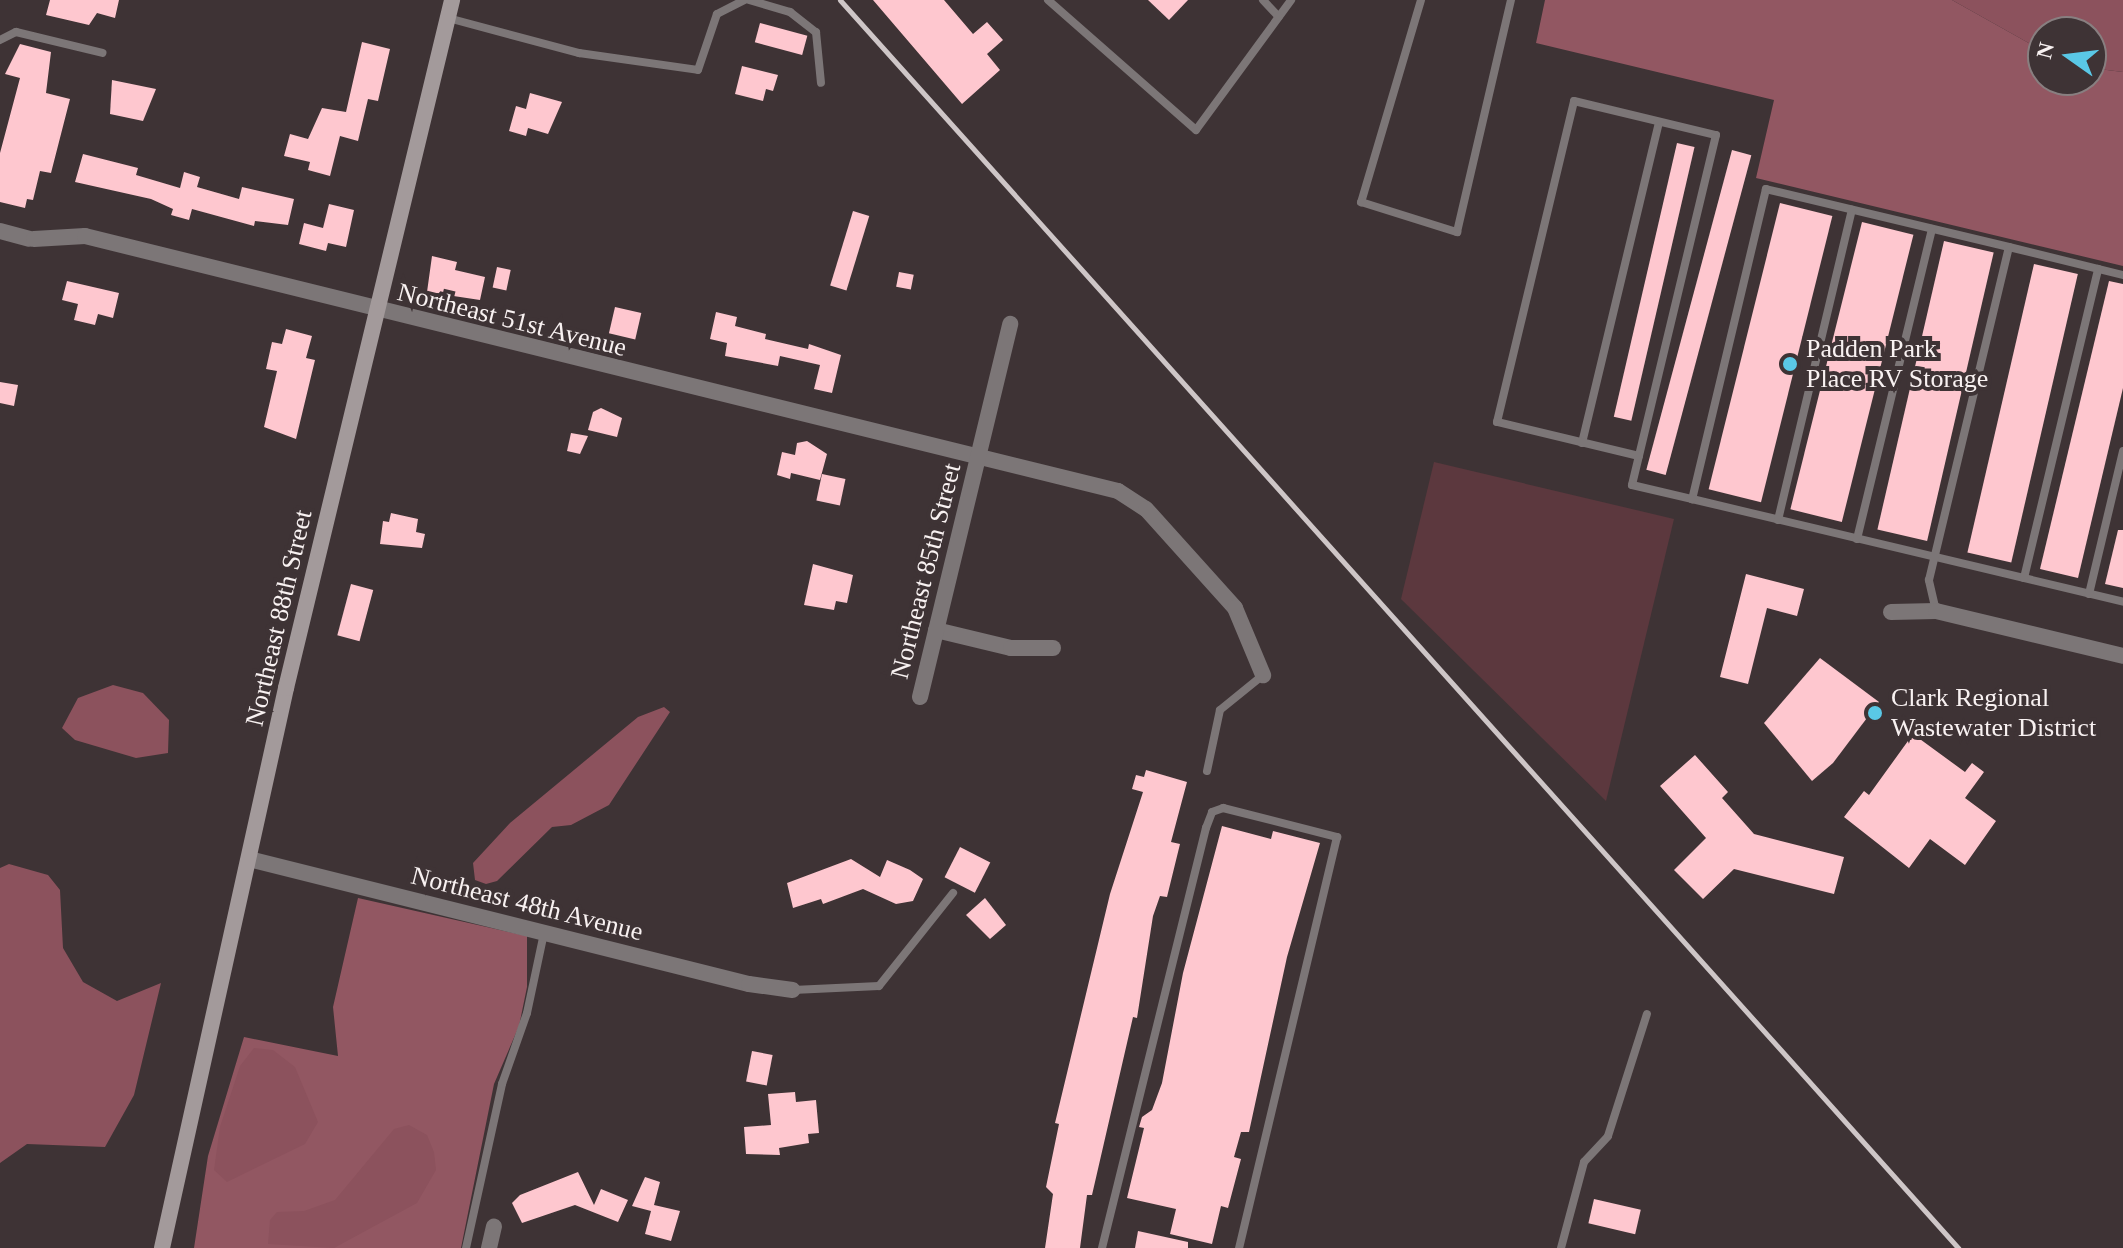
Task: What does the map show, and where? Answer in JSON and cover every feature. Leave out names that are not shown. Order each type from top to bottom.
[{"type":"main road","name":"Northeast 88th Street","points":[[162,1248],[193,1092],[452,0]]},
{"type":"street","name":"Northeast 51st Avenue","points":[[0,231],[32,239],[85,236],[377,311],[1118,491],[1138,501],[1235,608],[1263,675]]},
{"type":"street","name":"Northeast 85th Street","points":[[920,697],[1010,324]]},
{"type":"street","points":[[1891,612],[1936,611],[2123,656]]},
{"type":"street","points":[[936,630],[1011,648],[1053,648]]},
{"type":"street","name":"Northeast 48th Avenue","points":[[249,859],[749,984],[793,990]]},
{"type":"street","points":[[489,1248],[494,1227]]},
{"type":"lane","points":[[448,18],[579,53],[698,70],[717,14],[747,0],[790,12],[816,32],[821,83]]},
{"type":"lane","points":[[1048,0],[1196,130],[1291,0]]},
{"type":"lane","points":[[1263,0],[1279,17]]},
{"type":"lane","points":[[1421,0],[1361,202],[1457,232],[1511,0]]},
{"type":"lane","points":[[0,40],[16,32],[103,53]]},
{"type":"lane","points":[[1639,456],[1497,422],[1574,101],[1716,135],[1639,456],[1632,485],[2123,602]]},
{"type":"lane","points":[[1582,443],[1659,122]]},
{"type":"lane","points":[[1692,499],[1766,189],[2123,275]]},
{"type":"lane","points":[[1778,520],[1852,210]]},
{"type":"lane","points":[[1857,539],[1932,229]]},
{"type":"lane","points":[[1936,611],[1929,580],[2009,247]]},
{"type":"lane","points":[[2024,578],[2098,269]]},
{"type":"lane","points":[[2089,594],[2123,451]]},
{"type":"lane","points":[[1207,771],[1220,710],[1263,675]]},
{"type":"lane","points":[[1102,1248],[1206,828],[1212,812],[1223,808],[1337,837],[1239,1248]]},
{"type":"lane","points":[[793,990],[879,986],[953,893]]},
{"type":"lane","points":[[466,1248],[502,1084],[527,1013],[544,933]]},
{"type":"lane","points":[[1561,1248],[1584,1162],[1608,1136],[1647,1014]]},
{"type":"shaded area","points":[[1545,0],[1952,0],[2027,42],[2027,96],[2107,96],[2107,70],[2123,72],[2123,266],[1756,178],[1774,100],[1536,43]]},
{"type":"shaded area","points":[[1952,0],[2123,0],[2123,72],[2107,70],[2107,16],[2027,16],[2027,42]]},
{"type":"shaded area","points":[[1434,462],[1674,519],[1606,801],[1401,599]]},
{"type":"shaded area","points":[[113,685],[143,693],[169,720],[168,753],[136,758],[75,740],[62,728],[78,698]]},
{"type":"shaded area","points":[[664,707],[670,712],[609,805],[571,825],[552,827],[497,881],[486,884],[475,880],[473,863],[510,823],[638,717]]},
{"type":"shaded area","points":[[9,864],[48,875],[60,890],[63,948],[83,982],[117,1001],[161,983],[134,1095],[105,1147],[27,1144],[0,1163],[0,868]]},
{"type":"shaded area","points":[[358,898],[527,936],[527,987],[519,1026],[494,1084],[461,1248],[194,1248],[208,1156],[244,1037],[338,1056],[333,1007]]},
{"type":"shaded area","points":[[254,1048],[273,1050],[295,1067],[318,1122],[305,1144],[227,1182],[214,1170],[220,1127],[240,1066]]},
{"type":"shaded area","points":[[409,1125],[427,1135],[434,1152],[436,1170],[417,1203],[334,1248],[268,1244],[270,1220],[277,1212],[304,1211],[335,1200],[394,1129]]},
{"type":"building","points":[[50,0],[119,0],[115,18],[97,13],[89,25],[46,15]]},
{"type":"building","points":[[873,0],[944,0],[973,34],[987,22],[1003,40],[987,54],[1000,70],[962,104]]},
{"type":"building","points":[[1148,0],[1188,0],[1169,20]]},
{"type":"building","points":[[760,23],[807,36],[802,55],[755,42]]},
{"type":"building","points":[[362,42],[390,49],[378,101],[368,99],[358,141],[340,136],[330,176],[308,170],[310,162],[284,156],[290,134],[308,139],[322,108],[346,112]]},
{"type":"building","points":[[20,44],[51,52],[46,93],[70,99],[51,173],[40,171],[33,200],[27,199],[25,208],[0,202],[0,153],[20,78],[5,74]]},
{"type":"building","points":[[742,66],[778,75],[773,91],[766,89],[763,101],[735,94]]},
{"type":"building","points":[[112,80],[156,89],[143,121],[110,114]]},
{"type":"building","points":[[530,93],[562,102],[548,134],[528,128],[526,136],[509,131],[516,106],[526,109]]},
{"type":"building","points":[[1677,143],[1695,147],[1631,421],[1614,417]]},
{"type":"building","points":[[1732,150],[1751,155],[1666,475],[1646,470]]},
{"type":"building","points":[[83,154],[138,168],[136,175],[180,188],[184,172],[200,177],[197,187],[239,199],[242,187],[294,199],[288,225],[255,221],[254,226],[192,209],[189,220],[171,215],[173,209],[151,199],[75,182]]},
{"type":"building","points":[[1780,203],[1832,216],[1761,502],[1709,489]]},
{"type":"building","points":[[329,204],[354,210],[346,247],[328,243],[326,251],[299,244],[304,223],[323,228]]},
{"type":"building","points":[[853,211],[869,216],[846,291],[830,286]]},
{"type":"building","points":[[1862,222],[1913,235],[1842,522],[1790,509]]},
{"type":"building","points":[[1944,241],[1994,252],[1927,541],[1877,529]]},
{"type":"building","points":[[432,256],[457,262],[455,270],[485,277],[480,300],[427,292]]},
{"type":"building","points":[[2034,264],[2078,274],[2011,563],[1967,552]]},
{"type":"building","points":[[497,267],[511,270],[506,290],[493,288]]},
{"type":"building","points":[[899,272],[914,275],[911,290],[896,287]]},
{"type":"building","points":[[67,281],[119,293],[113,318],[98,314],[95,325],[74,320],[78,304],[62,300]]},
{"type":"building","points":[[2109,281],[2123,284],[2123,388],[2078,578],[2040,569]]},
{"type":"building","points":[[615,307],[641,313],[635,339],[609,333]]},
{"type":"building","points":[[716,312],[737,317],[735,326],[766,334],[765,339],[808,349],[809,344],[841,355],[832,393],[814,389],[820,365],[780,356],[778,366],[725,356],[727,343],[710,339]]},
{"type":"building","points":[[286,329],[312,336],[306,358],[315,360],[296,439],[264,427],[277,371],[266,369],[272,342],[282,344]]},
{"type":"building","points":[[0,382],[18,385],[14,406],[0,403]]},
{"type":"building","points":[[601,408],[622,418],[617,437],[588,430],[593,412]]},
{"type":"building","points":[[571,433],[588,436],[580,454],[567,451]]},
{"type":"building","points":[[807,441],[827,454],[820,480],[791,473],[790,479],[777,475],[782,452],[795,455],[797,443]]},
{"type":"building","points":[[822,474],[845,479],[840,505],[816,500]]},
{"type":"building","points":[[391,513],[418,519],[416,532],[425,534],[422,548],[380,544],[383,521],[389,522]]},
{"type":"building","points":[[2118,530],[2123,530],[2123,588],[2105,584]]},
{"type":"building","points":[[813,564],[853,575],[847,603],[836,601],[834,610],[804,605]]},
{"type":"building","points":[[1746,574],[1804,589],[1797,616],[1767,608],[1748,684],[1720,677]]},
{"type":"building","points":[[351,584],[373,590],[359,641],[337,635]]},
{"type":"building","points":[[1820,658],[1879,702],[1833,763],[1812,781],[1764,723]]},
{"type":"building","points":[[1913,734],[1965,772],[1972,763],[1984,772],[1965,798],[1996,821],[1965,865],[1930,839],[1909,868],[1844,817],[1864,791],[1869,795]]},
{"type":"building","points":[[1695,755],[1728,792],[1722,798],[1754,834],[1844,857],[1834,894],[1734,869],[1703,899],[1674,870],[1706,838],[1660,786]]},
{"type":"building","points":[[1146,770],[1187,782],[1171,842],[1180,844],[1167,897],[1160,896],[1153,916],[1137,1018],[1133,1017],[1092,1195],[1087,1195],[1080,1248],[1045,1248],[1053,1194],[1046,1187],[1059,1124],[1055,1123],[1110,894],[1143,792],[1132,789],[1136,775],[1144,777]]},
{"type":"building","points":[[1222,826],[1271,839],[1273,831],[1320,843],[1287,957],[1249,1132],[1241,1132],[1234,1157],[1241,1159],[1228,1208],[1221,1206],[1212,1244],[1170,1234],[1176,1209],[1127,1198],[1144,1128],[1139,1127],[1142,1117],[1152,1110],[1162,1083],[1183,973]]},
{"type":"building","points":[[960,847],[990,862],[975,893],[945,877]]},
{"type":"building","points":[[851,859],[880,877],[887,860],[910,870],[923,879],[913,901],[896,904],[863,889],[823,904],[821,899],[793,908],[787,883]]},
{"type":"building","points":[[985,898],[1006,925],[990,939],[966,915]]},
{"type":"building","points":[[752,1051],[773,1055],[767,1085],[746,1081]]},
{"type":"building","points":[[795,1092],[796,1102],[816,1100],[819,1133],[808,1134],[809,1143],[779,1148],[780,1155],[746,1154],[744,1127],[771,1125],[768,1094]]},
{"type":"building","points":[[578,1172],[594,1205],[601,1189],[628,1200],[618,1222],[575,1205],[522,1223],[512,1203],[520,1195]]},
{"type":"building","points":[[645,1177],[660,1182],[654,1205],[680,1211],[671,1241],[645,1234],[651,1211],[632,1206]]},
{"type":"building","points":[[1594,1199],[1641,1210],[1635,1234],[1588,1223]]},
{"type":"building","points":[[1138,1231],[1188,1242],[1188,1248],[1135,1248]]},
{"type":"railway","points":[[840,0],[1958,1248]]},
{"type":"place","name":"Padden Park Place RV Storage","points":[[1790,364]]},
{"type":"place","name":"Clark Regional Wastewater District","points":[[1875,713]]}]
